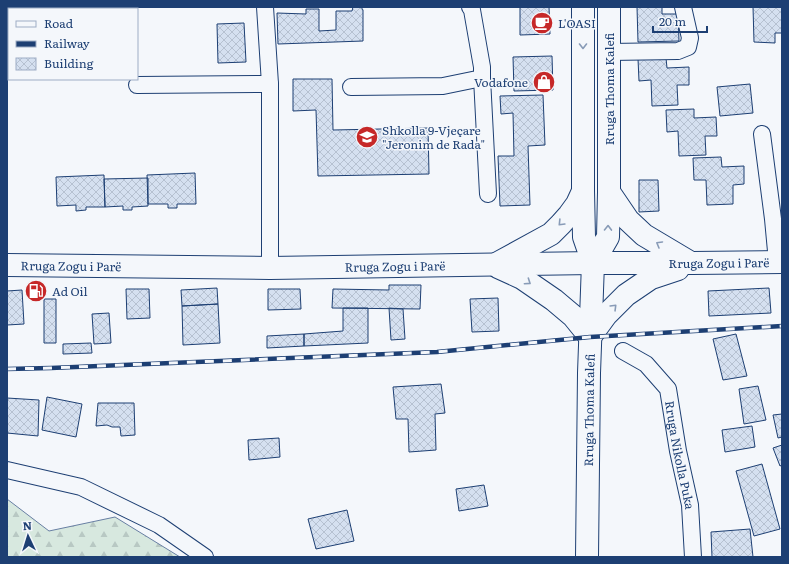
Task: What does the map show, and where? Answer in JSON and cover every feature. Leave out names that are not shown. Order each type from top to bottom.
[{"type":"main road","name":"Rruga Thoma Kalefi","points":[[584,7],[584,237],[593,263],[590,337],[587,557]]},
{"type":"main road","name":"Rruga Thoma Kalefi","points":[[593,263],[608,237],[608,7]]},
{"type":"main road","points":[[493,265],[551,234],[569,215],[584,191]]},
{"type":"main road","points":[[609,192],[628,220],[644,235],[692,263]]},
{"type":"main road","name":"Rruga Zogu i Parë","points":[[7,264],[270,268],[779,262]]},
{"type":"main road","points":[[493,265],[522,278],[554,300],[573,316],[590,337],[606,315],[626,295],[651,278],[692,263]]},
{"type":"street","points":[[265,7],[270,84],[270,268]]},
{"type":"street","points":[[470,7],[472,10],[482,67],[488,194]]},
{"type":"street","points":[[609,52],[678,51],[688,47],[690,38],[683,7]]},
{"type":"street","points":[[351,87],[443,86],[482,78]]},
{"type":"street","points":[[137,85],[270,84]]},
{"type":"street","points":[[762,134],[777,219],[779,262]]},
{"type":"street","name":"Rruga Nikolla Puka","points":[[623,351],[646,364],[668,389],[678,451],[690,505],[693,557]]},
{"type":"street","points":[[7,470],[81,487],[159,525],[205,557]]},
{"type":"green space","points":[[7,499],[49,531],[115,517],[180,557],[7,557]]},
{"type":"building","points":[[353,7],[361,7],[363,10],[363,41],[278,44],[277,13],[306,14],[306,9],[319,9],[319,31],[336,30],[336,11],[352,11]]},
{"type":"building","points":[[520,7],[549,7],[550,34],[520,35]]},
{"type":"building","points":[[637,7],[662,7],[662,14],[678,14],[679,41],[638,42]]},
{"type":"building","points":[[753,7],[782,7],[782,33],[775,33],[775,43],[754,42]]},
{"type":"building","points":[[244,23],[246,62],[218,63],[217,24]]},
{"type":"building","points":[[552,56],[553,90],[514,91],[513,57]]},
{"type":"building","points":[[666,58],[667,68],[689,67],[689,85],[677,85],[678,105],[652,106],[651,80],[639,81],[638,59]]},
{"type":"building","points":[[293,79],[332,79],[333,130],[428,128],[429,174],[318,176],[316,110],[293,111]]},
{"type":"building","points":[[750,84],[753,113],[720,116],[717,87]]},
{"type":"building","points":[[543,95],[545,145],[528,146],[530,205],[500,206],[498,156],[514,156],[513,113],[501,114],[500,96]]},
{"type":"building","points":[[694,109],[694,118],[716,117],[717,136],[705,136],[706,155],[679,156],[678,131],[667,132],[666,110]]},
{"type":"building","points":[[721,157],[722,167],[744,166],[744,184],[733,185],[733,204],[707,205],[706,180],[694,180],[693,158]]},
{"type":"building","points":[[195,173],[196,204],[177,204],[177,208],[168,208],[168,204],[148,204],[147,175]]},
{"type":"building","points":[[104,175],[105,207],[86,207],[86,210],[76,211],[76,205],[57,206],[56,177]]},
{"type":"building","points":[[148,178],[148,206],[132,207],[132,210],[123,210],[123,206],[105,207],[104,179]]},
{"type":"building","points":[[639,180],[658,180],[659,211],[639,212]]},
{"type":"building","points":[[389,285],[421,285],[420,309],[332,308],[333,289],[389,290]]},
{"type":"building","points":[[217,288],[218,304],[182,306],[181,290]]},
{"type":"building","points":[[769,288],[771,313],[709,316],[708,291]]},
{"type":"building","points":[[126,289],[149,289],[150,318],[127,319]]},
{"type":"building","points":[[268,289],[300,289],[301,309],[268,310]]},
{"type":"building","points":[[22,290],[24,324],[7,325],[7,291]]},
{"type":"building","points":[[498,298],[499,331],[472,332],[470,299]]},
{"type":"building","points":[[44,299],[56,299],[56,343],[44,343]]},
{"type":"building","points":[[218,304],[220,343],[183,345],[182,306]]},
{"type":"building","points":[[343,308],[368,308],[368,343],[304,346],[304,334],[343,331]]},
{"type":"building","points":[[389,308],[403,309],[405,339],[391,340]]},
{"type":"building","points":[[109,313],[111,343],[94,344],[92,314]]},
{"type":"building","points":[[304,334],[304,346],[267,348],[267,336]]},
{"type":"building","points":[[736,334],[747,376],[723,380],[713,339]]},
{"type":"building","points":[[91,343],[92,353],[63,354],[63,344]]},
{"type":"building","points":[[441,384],[445,413],[435,414],[436,450],[409,452],[408,419],[396,419],[393,387]]},
{"type":"building","points":[[758,386],[766,420],[744,424],[739,389]]},
{"type":"building","points":[[47,397],[82,404],[76,437],[42,430]]},
{"type":"building","points":[[7,398],[39,400],[38,436],[7,433]]},
{"type":"building","points":[[98,403],[134,403],[135,435],[121,436],[120,427],[112,427],[107,425],[96,426]]},
{"type":"building","points":[[782,414],[782,437],[778,438],[773,415]]},
{"type":"building","points":[[752,426],[755,447],[725,452],[722,430]]},
{"type":"building","points":[[279,438],[280,457],[249,460],[248,440]]},
{"type":"building","points":[[782,445],[782,465],[780,466],[773,448]]},
{"type":"building","points":[[762,464],[780,529],[754,536],[736,471]]},
{"type":"building","points":[[484,485],[488,506],[459,511],[456,489]]},
{"type":"building","points":[[347,510],[354,541],[316,549],[308,519]]},
{"type":"building","points":[[750,529],[753,557],[712,557],[711,532]]},
{"type":"railway","points":[[7,369],[437,352],[590,337],[782,326]]},
{"type":"place","name":"L'OASI","points":[[542,23]]},
{"type":"place","name":"Vodafone","points":[[544,82]]},
{"type":"place","name":"Shkolla 9-Vjeçare \"Jeronim de Rada\"","points":[[367,137]]},
{"type":"place","name":"Ad Oil","points":[[36,291]]}]
